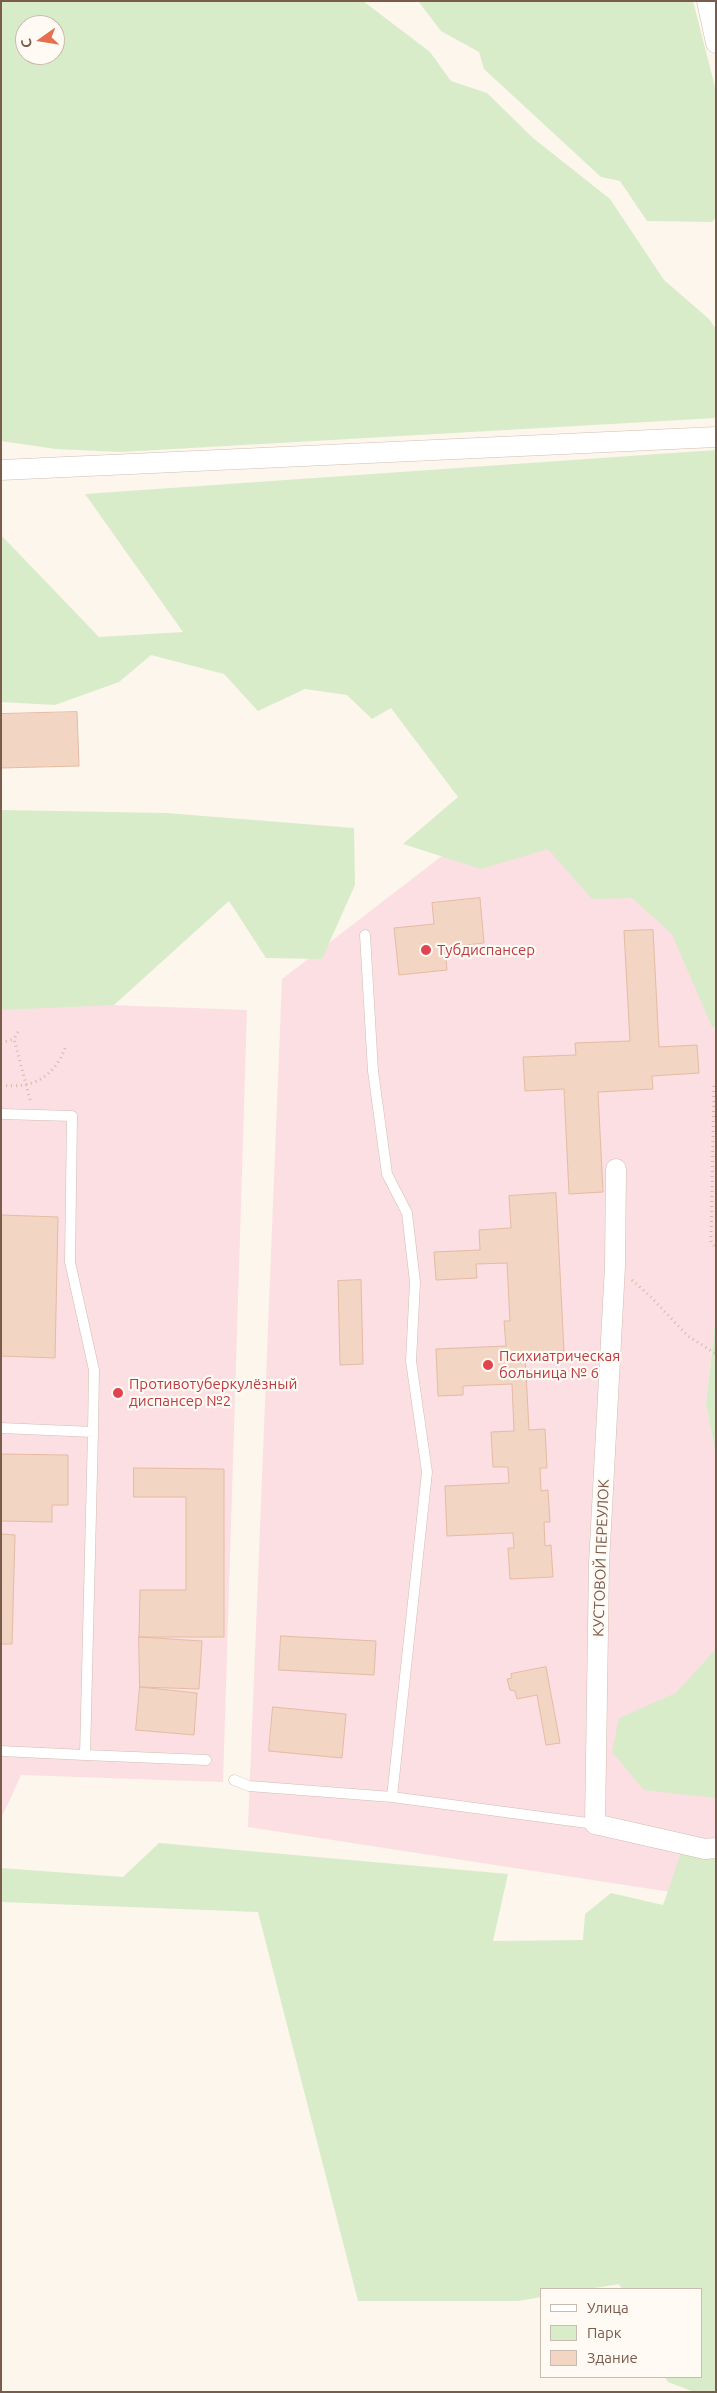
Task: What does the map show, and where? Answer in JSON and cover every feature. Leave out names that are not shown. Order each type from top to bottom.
[{"type":"street","points":[[707,1],[716,43]]},
{"type":"street","points":[[1,470],[716,437]]},
{"type":"street","name":"КУСТОВОЙ ПЕРЕУЛОК","points":[[594,1824],[598,1564],[615,1266],[616,1169]]},
{"type":"street","points":[[594,1824],[705,1850],[716,1848]]},
{"type":"lane","points":[[365,935],[373,1071],[387,1174],[407,1213],[415,1282],[411,1361],[427,1472],[392,1797]]},
{"type":"lane","points":[[1,1114],[72,1116],[70,1262],[94,1370],[84,1754]]},
{"type":"lane","points":[[1,1428],[93,1432]]},
{"type":"lane","points":[[1,1751],[206,1760]]},
{"type":"lane","points":[[234,1780],[250,1786],[392,1797],[594,1824]]},
{"type":"path","points":[[1,1043],[14,1039],[18,1032]]},
{"type":"path","points":[[14,1039],[35,1115]]},
{"type":"path","points":[[1,1085],[27,1085],[49,1074],[60,1062],[66,1046]]},
{"type":"path","points":[[714,1086],[712,1241],[716,1249]]},
{"type":"path","points":[[615,1266],[650,1296],[688,1336],[716,1354]]},
{"type":"shaded area","name":"Психиатрическая больница № 6","points":[[477,829],[716,837],[716,1314],[706,1404],[716,1457],[716,1899],[248,1827],[282,979]]},
{"type":"shaded area","name":"Противотуберкулёзный диспансер №2","points":[[1,1001],[247,1010],[223,1782],[21,1775],[1,1819]]},
{"type":"green space","points":[[1,1],[363,1],[430,52],[451,81],[487,93],[533,138],[610,199],[664,280],[709,319],[716,329],[716,418],[121,452],[56,449],[1,441]]},
{"type":"green space","points":[[418,1],[693,1],[716,91],[716,217],[712,222],[647,221],[620,181],[601,177],[484,69],[479,52],[441,31]]},
{"type":"green space","points":[[716,450],[716,1027],[712,1027],[672,934],[632,898],[592,899],[548,849],[481,869],[403,844],[458,797],[391,708],[372,719],[347,695],[305,689],[258,711],[224,674],[151,655],[119,682],[55,705],[1,702],[1,535],[99,637],[183,632],[85,494]]},
{"type":"green space","points":[[1,810],[166,813],[354,828],[355,885],[322,959],[266,958],[229,901],[114,1005],[1,1010]]},
{"type":"green space","points":[[716,1314],[716,1457],[706,1404]]},
{"type":"green space","points":[[716,1649],[716,1798],[644,1790],[612,1752],[619,1718],[676,1693]]},
{"type":"green space","points":[[159,1843],[508,1874],[493,1941],[583,1940],[585,1914],[611,1893],[663,1905],[681,1853],[716,1857],[716,2392],[694,2392],[668,2382],[666,2378],[702,2378],[702,2288],[621,2288],[619,2284],[595,2288],[540,2288],[540,2297],[518,2301],[358,2301],[258,1912],[1,1902],[1,1868],[123,1877]]},
{"type":"building","points":[[77,712],[79,766],[1,768],[1,714]]},
{"type":"building","points":[[480,898],[484,943],[445,947],[447,970],[399,975],[394,928],[434,924],[432,903]]},
{"type":"building","points":[[653,930],[659,1047],[697,1045],[699,1073],[652,1076],[653,1089],[598,1092],[603,1192],[569,1194],[564,1089],[525,1091],[523,1057],[576,1055],[575,1043],[630,1041],[624,931]]},
{"type":"building","points":[[556,1193],[564,1351],[525,1353],[529,1430],[545,1429],[547,1468],[540,1468],[541,1491],[548,1490],[550,1522],[544,1522],[545,1546],[551,1545],[553,1577],[510,1579],[508,1548],[514,1548],[513,1533],[447,1536],[445,1486],[509,1483],[508,1467],[493,1467],[491,1432],[514,1431],[512,1384],[463,1386],[463,1395],[438,1396],[436,1349],[506,1346],[504,1321],[510,1321],[507,1263],[476,1264],[477,1278],[436,1280],[434,1252],[480,1250],[479,1230],[511,1228],[509,1196]]},
{"type":"building","points":[[1,1215],[58,1217],[55,1358],[1,1356]]},
{"type":"building","points":[[361,1280],[363,1364],[340,1365],[338,1281]]},
{"type":"building","points":[[1,1454],[68,1455],[68,1505],[52,1505],[52,1522],[1,1521]]},
{"type":"building","points":[[134,1468],[224,1469],[224,1637],[139,1637],[140,1590],[186,1590],[186,1497],[134,1497]]},
{"type":"building","points":[[1,1534],[15,1535],[12,1644],[1,1644]]},
{"type":"building","points":[[281,1636],[376,1641],[374,1675],[279,1670]]},
{"type":"building","points":[[139,1637],[202,1641],[199,1689],[140,1687]]},
{"type":"building","points":[[546,1667],[560,1743],[546,1745],[537,1695],[517,1699],[515,1691],[510,1690],[507,1679],[512,1678],[511,1674]]},
{"type":"building","points":[[140,1687],[197,1693],[194,1735],[136,1730]]},
{"type":"building","points":[[273,1707],[346,1714],[342,1758],[269,1751]]},
{"type":"place","name":"Тубдиспансер","points":[[426,950]]},
{"type":"place","name":"Психиатрическая больница № 6","points":[[488,1365]]},
{"type":"place","name":"Противотуберкулёзный диспансер №2","points":[[118,1393]]}]
